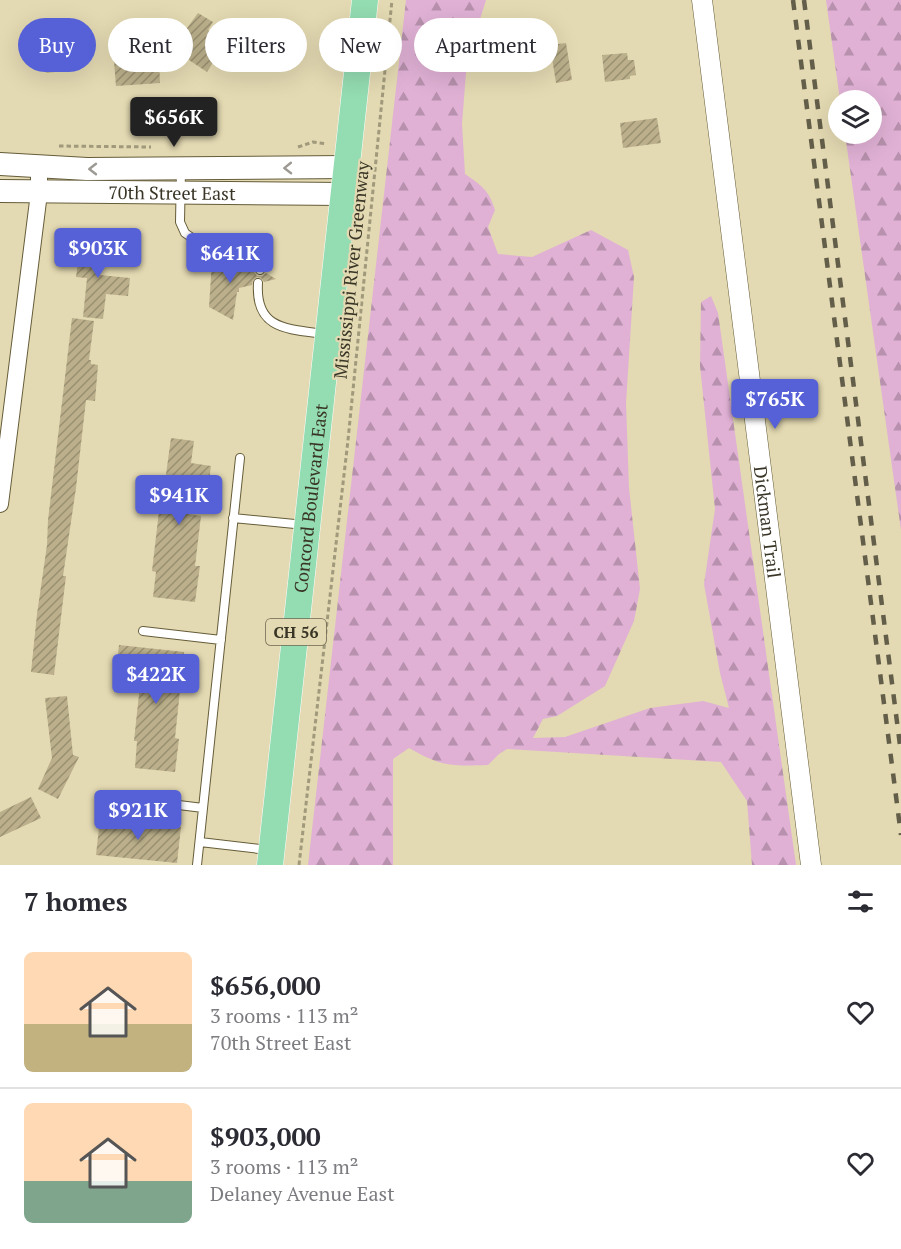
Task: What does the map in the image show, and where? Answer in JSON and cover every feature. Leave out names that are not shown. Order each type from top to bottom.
[{"type":"main road","name":"CH 56","points":[[348,157],[365,0]]},
{"type":"main road","name":"70th Street East","points":[[0,164],[87,170],[181,169],[348,157]]},
{"type":"main road","name":"Concord Boulevard East","points":[[271,858],[348,157]]},
{"type":"main road","name":"70th Street East","points":[[0,191],[344,194]]},
{"type":"street","name":"Dickman Trail","points":[[702,0],[811,865]]},
{"type":"street","points":[[0,504],[39,193],[39,167]]},
{"type":"lane","points":[[181,169],[180,222],[184,233],[195,240],[256,243],[261,251],[260,270]]},
{"type":"lane","points":[[258,283],[257,297],[261,313],[270,322],[297,331],[328,334]]},
{"type":"lane","points":[[197,865],[240,458]]},
{"type":"lane","points":[[233,518],[308,525]]},
{"type":"lane","points":[[143,631],[220,640]]},
{"type":"lane","points":[[114,797],[203,808]]},
{"type":"lane","points":[[200,842],[271,858]]},
{"type":"path","name":"Mississippi River Greenway","points":[[300,865],[348,440],[392,0]]},
{"type":"path","points":[[292,148],[313,142],[348,157]]},
{"type":"path","points":[[52,146],[160,147]]},
{"type":"green space","points":[[406,0],[486,0],[480,18],[414,18],[414,72],[466,72],[462,124],[465,174],[484,189],[493,203],[495,210],[488,227],[498,254],[532,257],[591,230],[628,250],[634,277],[626,403],[629,488],[640,589],[634,621],[605,686],[557,716],[543,719],[533,738],[565,737],[650,708],[703,701],[729,708],[720,673],[704,584],[715,509],[700,366],[701,302],[711,296],[718,313],[796,865],[752,865],[747,801],[721,762],[507,749],[488,765],[455,765],[430,759],[409,748],[393,759],[393,865],[308,865],[398,72],[402,72],[402,35]]},
{"type":"green space","points":[[826,0],[901,0],[901,530],[846,144],[882,144],[882,90],[839,90]]},
{"type":"building","points":[[198,13],[206,18],[205,71],[193,63],[193,20]]},
{"type":"building","points":[[566,43],[572,80],[556,83],[554,72],[558,72],[558,44]]},
{"type":"building","points":[[627,53],[628,60],[634,60],[636,75],[630,76],[630,79],[605,82],[602,55]]},
{"type":"building","points":[[115,72],[160,72],[160,83],[116,86]]},
{"type":"building","points":[[657,118],[661,143],[623,148],[620,123]]},
{"type":"building","points":[[81,239],[104,242],[100,275],[130,278],[128,296],[106,294],[103,319],[83,317],[87,278],[76,277]]},
{"type":"building","points":[[218,258],[242,260],[254,266],[257,276],[266,273],[276,279],[264,282],[257,277],[253,280],[252,285],[239,288],[233,320],[209,307],[212,261],[218,261]]},
{"type":"building","points":[[72,318],[94,321],[89,360],[91,364],[98,365],[95,401],[86,400],[63,576],[66,576],[54,675],[31,672]]},
{"type":"building","points":[[171,438],[194,441],[191,463],[211,466],[208,488],[189,486],[188,514],[201,516],[195,566],[200,566],[195,602],[153,597],[156,572],[152,571]]},
{"type":"building","points":[[119,645],[184,652],[175,738],[179,739],[175,772],[135,768],[137,741],[134,741],[142,666],[117,663]]},
{"type":"building","points":[[67,696],[73,755],[79,757],[58,799],[38,789],[52,758],[45,698]]},
{"type":"building","points":[[31,797],[41,818],[0,837],[0,812]]},
{"type":"building","points":[[100,818],[181,827],[177,863],[96,855]]},
{"type":"railway","points":[[793,0],[901,835]]},
{"type":"railway","points":[[804,0],[901,753]]}]
